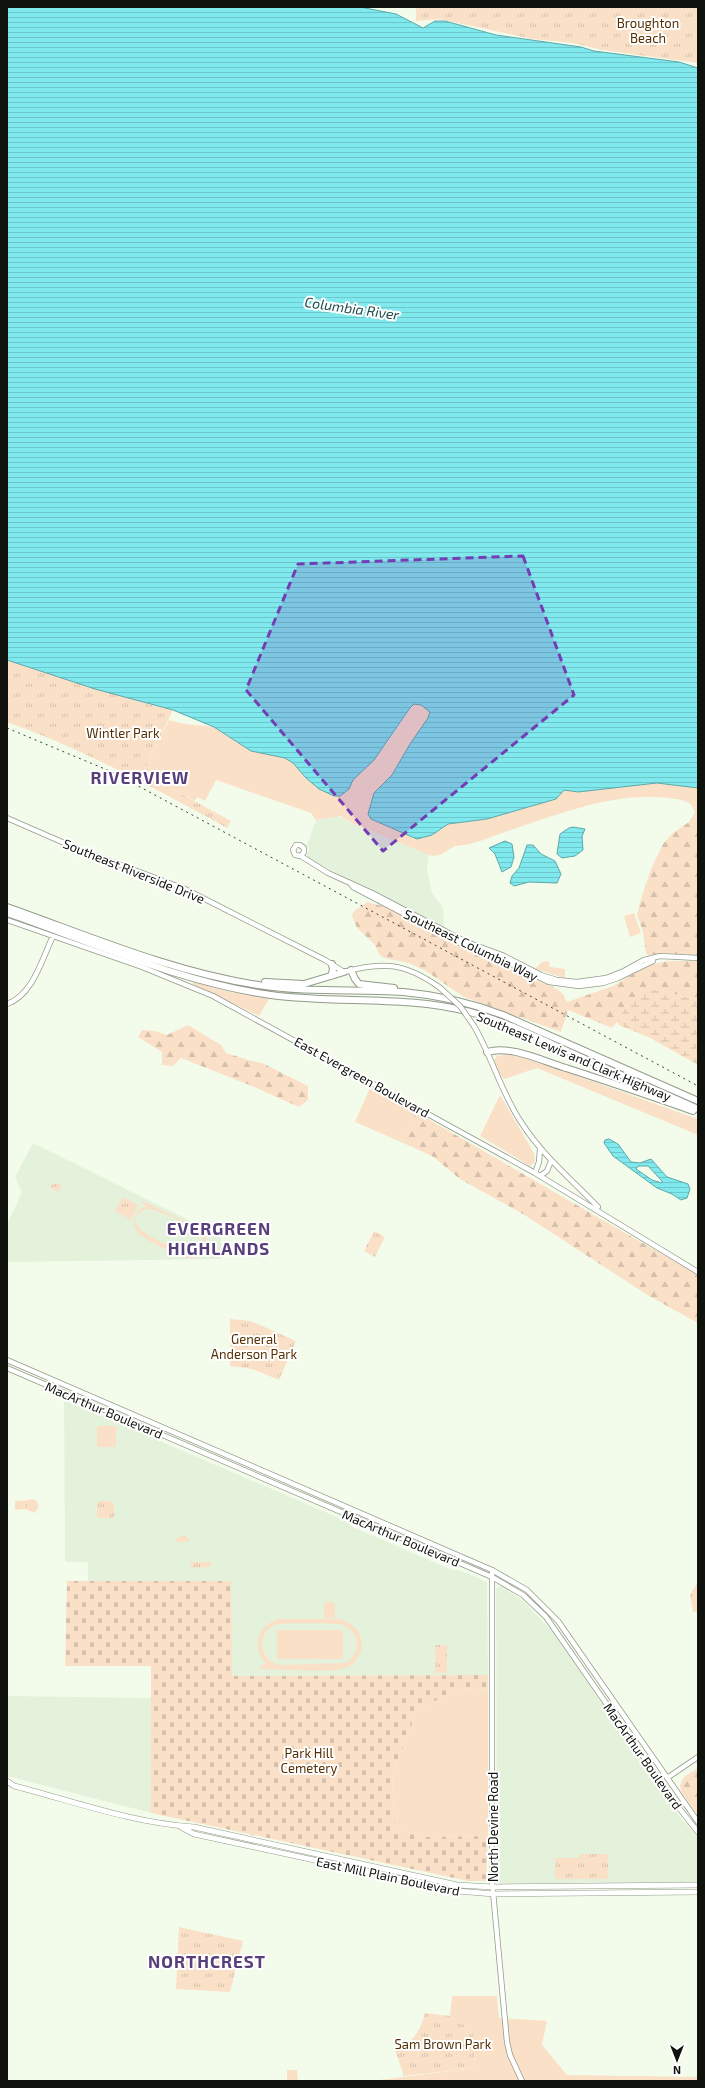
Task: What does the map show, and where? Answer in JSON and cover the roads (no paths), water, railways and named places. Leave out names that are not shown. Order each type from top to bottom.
[{"type":"highway","name":"Southeast Lewis and Clark Highway","points":[[7,907],[142,955],[193,971],[236,981],[302,990],[382,991],[423,994],[460,1001],[503,1015],[698,1101]]},
{"type":"highway","name":"Southeast Lewis and Clark Highway","points":[[7,913],[173,972],[224,986],[273,995],[310,999],[407,1001],[472,1012],[516,1028],[698,1109]]},
{"type":"highway","points":[[331,976],[333,970],[332,964]]},
{"type":"highway","points":[[351,970],[354,979],[359,984],[394,988],[423,994]]},
{"type":"highway","points":[[236,981],[304,984],[344,972]]},
{"type":"highway","points":[[487,1052],[502,1050],[524,1054],[698,1112]]},
{"type":"main road","name":"East Mill Plain Boulevard","points":[[7,1781],[14,1786]]},
{"type":"main road","name":"East Mill Plain Boulevard","points":[[7,1786],[14,1786],[87,1806],[178,1826],[198,1828],[439,1882],[493,1887],[698,1885]]},
{"type":"main road","name":"East Mill Plain Boulevard","points":[[178,1826],[194,1834],[440,1889],[494,1894],[698,1892]]},
{"type":"main road","points":[[586,1893],[594,1890],[617,1889],[620,1885]]},
{"type":"main road","points":[[538,1893],[545,1890],[574,1890],[578,1886]]},
{"type":"street","name":"Southeast Riverside Drive","points":[[7,818],[78,849],[185,889],[332,964],[344,972]]},
{"type":"street","name":"Southeast Columbia Way","points":[[301,856],[308,862],[372,893],[464,941],[502,955],[536,973],[557,980],[577,982],[596,980],[624,971],[649,959],[666,957],[698,958]]},
{"type":"street","name":"East Evergreen Boulevard","points":[[7,920],[172,978],[212,996],[538,1174],[698,1272]]},
{"type":"street","points":[[7,1004],[14,1002],[25,993],[54,936]]},
{"type":"street","points":[[344,972],[372,965],[394,966],[419,975],[439,987],[460,1006],[474,1026],[487,1052],[504,1094],[521,1122],[540,1149],[603,1213]]},
{"type":"street","points":[[540,1149],[538,1174],[547,1170],[551,1161]]},
{"type":"street","name":"MacArthur Boulevard","points":[[7,1360],[492,1570],[527,1590],[549,1610],[698,1822]]},
{"type":"street","name":"MacArthur Boulevard","points":[[7,1368],[492,1577],[523,1595],[546,1617],[679,1808],[698,1832]]},
{"type":"street","name":"North Devine Road","points":[[492,1570],[493,1887],[508,2042],[510,2055],[522,2081]]},
{"type":"street","points":[[667,1778],[698,1757]]},
{"type":"water","name":"Columbia River","points":[[7,7],[360,7],[396,14],[423,28],[435,21],[445,21],[496,35],[581,47],[594,51],[679,62],[698,68],[698,788],[657,783],[578,792],[564,790],[556,799],[487,819],[448,824],[432,835],[417,839],[371,819],[368,814],[374,793],[392,775],[410,744],[428,718],[430,712],[421,705],[414,704],[410,708],[374,760],[353,780],[349,789],[340,796],[334,796],[319,789],[306,778],[293,763],[285,758],[251,751],[214,727],[173,710],[95,689],[7,660]]},
{"type":"water","points":[[573,827],[585,829],[582,836],[583,850],[575,856],[562,858],[557,854],[560,834]]},
{"type":"water","points":[[505,841],[512,844],[514,857],[511,867],[502,872],[495,854],[489,848]]},
{"type":"water","points":[[527,845],[533,845],[541,854],[555,861],[561,874],[557,883],[529,882],[514,886],[510,883],[512,876],[519,868]]},
{"type":"water","points":[[609,1139],[618,1144],[631,1162],[640,1163],[651,1159],[667,1177],[688,1184],[690,1189],[687,1198],[681,1200],[672,1194],[657,1188],[613,1156],[604,1143],[605,1140]],"holes":[[[638,1166],[648,1166],[662,1181],[662,1183],[652,1180],[636,1169]]]},
{"type":"railway","points":[[7,728],[112,772],[698,1086]]},
{"type":"district","name":"RIVERVIEW","points":[[140,777]]},
{"type":"district","name":"EVERGREEN HIGHLANDS","points":[[219,1238]]},
{"type":"district","name":"NORTHCREST","points":[[207,1961]]},
{"type":"park label","name":"Broughton Beach","points":[[648,30]]},
{"type":"park label","name":"Wintler Park","points":[[123,733]]},
{"type":"park label","name":"General Anderson Park","points":[[254,1346]]},
{"type":"park label","name":"Park Hill Cemetery","points":[[309,1760]]},
{"type":"park label","name":"Sam Brown Park","points":[[443,2044]]}]
